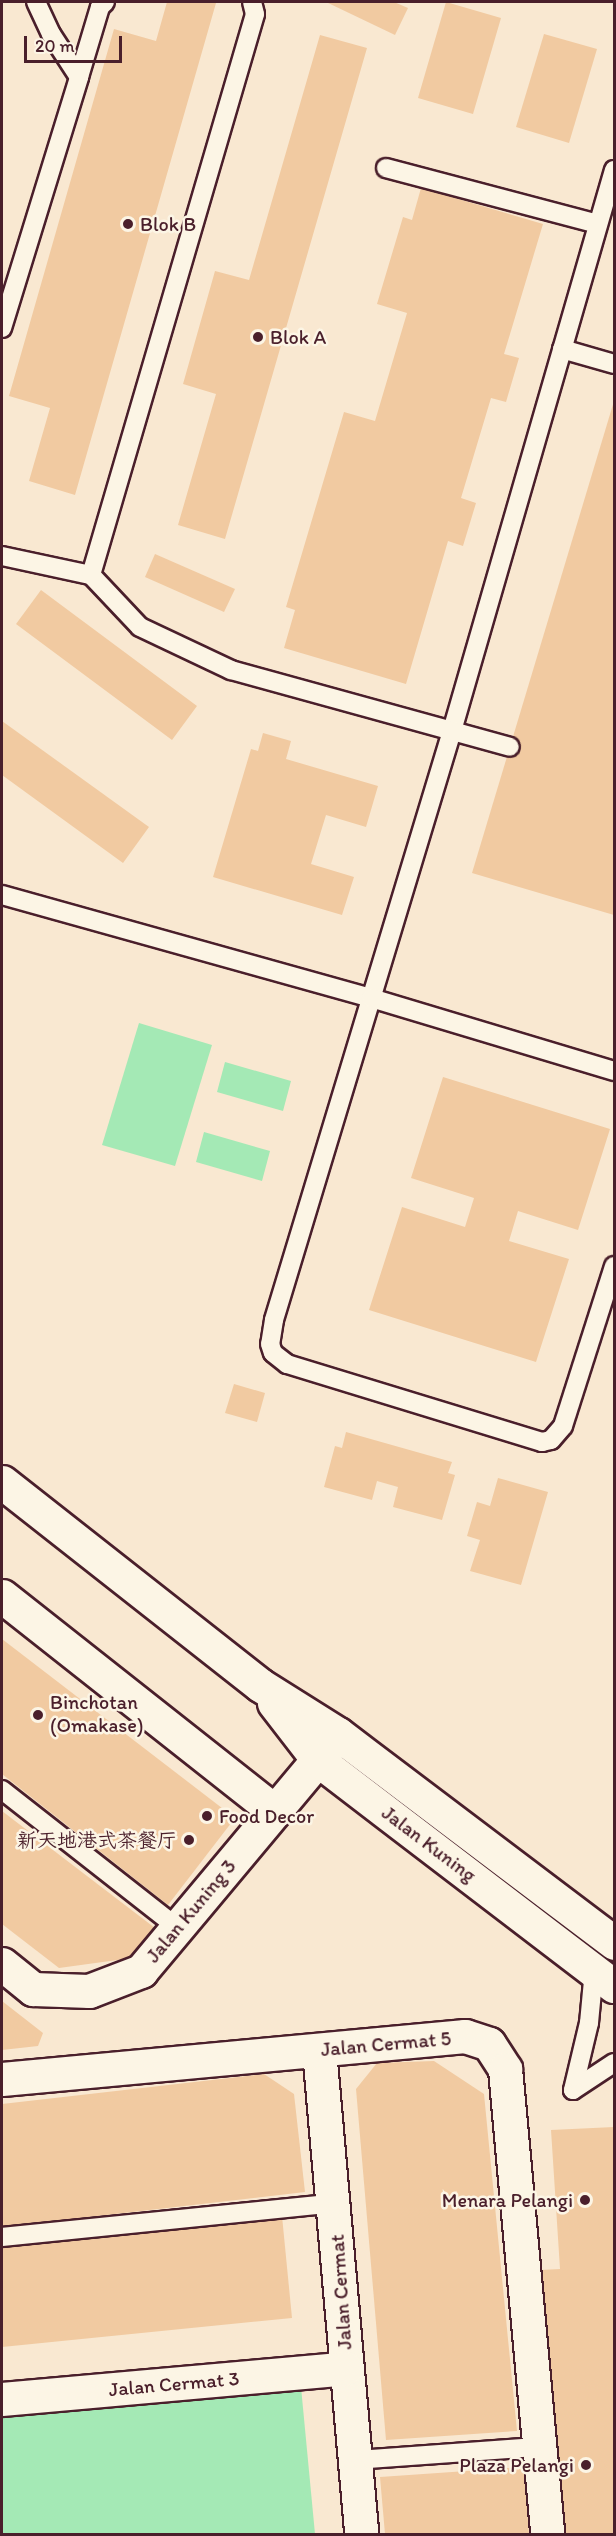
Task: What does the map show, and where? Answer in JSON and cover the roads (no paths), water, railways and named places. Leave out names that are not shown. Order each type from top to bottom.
[{"type":"street","name":"Jalan Kuning","points":[[2,1482],[260,1685],[338,1734],[615,1943]]},
{"type":"street","points":[[2,1596],[274,1811]]},
{"type":"street","name":"Jalan Kuning","points":[[260,1685],[318,1760],[604,1978]]},
{"type":"street","name":"Jalan Kuning 3","points":[[2,1964],[33,1989],[89,1991],[141,1971],[338,1734]]},
{"type":"street","name":"Jalan Cermat 5","points":[[2,2079],[465,2036],[489,2044],[505,2069],[547,2535]]},
{"type":"street","name":"Jalan Cermat","points":[[319,2050],[361,2535]]},
{"type":"street","name":"Jalan Cermat 3","points":[[2,2399],[346,2368]]},
{"type":"lane","points":[[36,2],[51,34],[79,77]]},
{"type":"lane","points":[[2,328],[100,7],[105,2]]},
{"type":"lane","points":[[90,575],[255,14],[252,2]]},
{"type":"lane","points":[[386,168],[598,224]]},
{"type":"lane","points":[[615,171],[452,731],[274,1320],[270,1344],[279,1360],[532,1442],[551,1440],[563,1426],[615,1266]]},
{"type":"lane","points":[[562,349],[615,364]]},
{"type":"lane","points":[[2,556],[90,575],[140,627],[231,670],[510,747]]},
{"type":"lane","points":[[2,895],[371,998],[615,1071]]},
{"type":"lane","points":[[2,1790],[177,1927]]},
{"type":"lane","points":[[604,1978],[589,2023],[573,2090],[615,2062]]},
{"type":"lane","points":[[2,2237],[334,2203]]},
{"type":"lane","points":[[356,2460],[538,2448]]},
{"type":"place","name":"Blok B","points":[[128,224]]},
{"type":"place","name":"Blok A","points":[[258,337]]},
{"type":"place","name":"Binchotan (Omakase)","points":[[38,1715]]},
{"type":"place","name":"Food Decor","points":[[207,1816]]},
{"type":"place","name":"新天地港式茶餐厅","points":[[189,1840]]},
{"type":"place","name":"Menara Pelangi","points":[[585,2200]]},
{"type":"place","name":"Plaza Pelangi","points":[[586,2465]]}]
